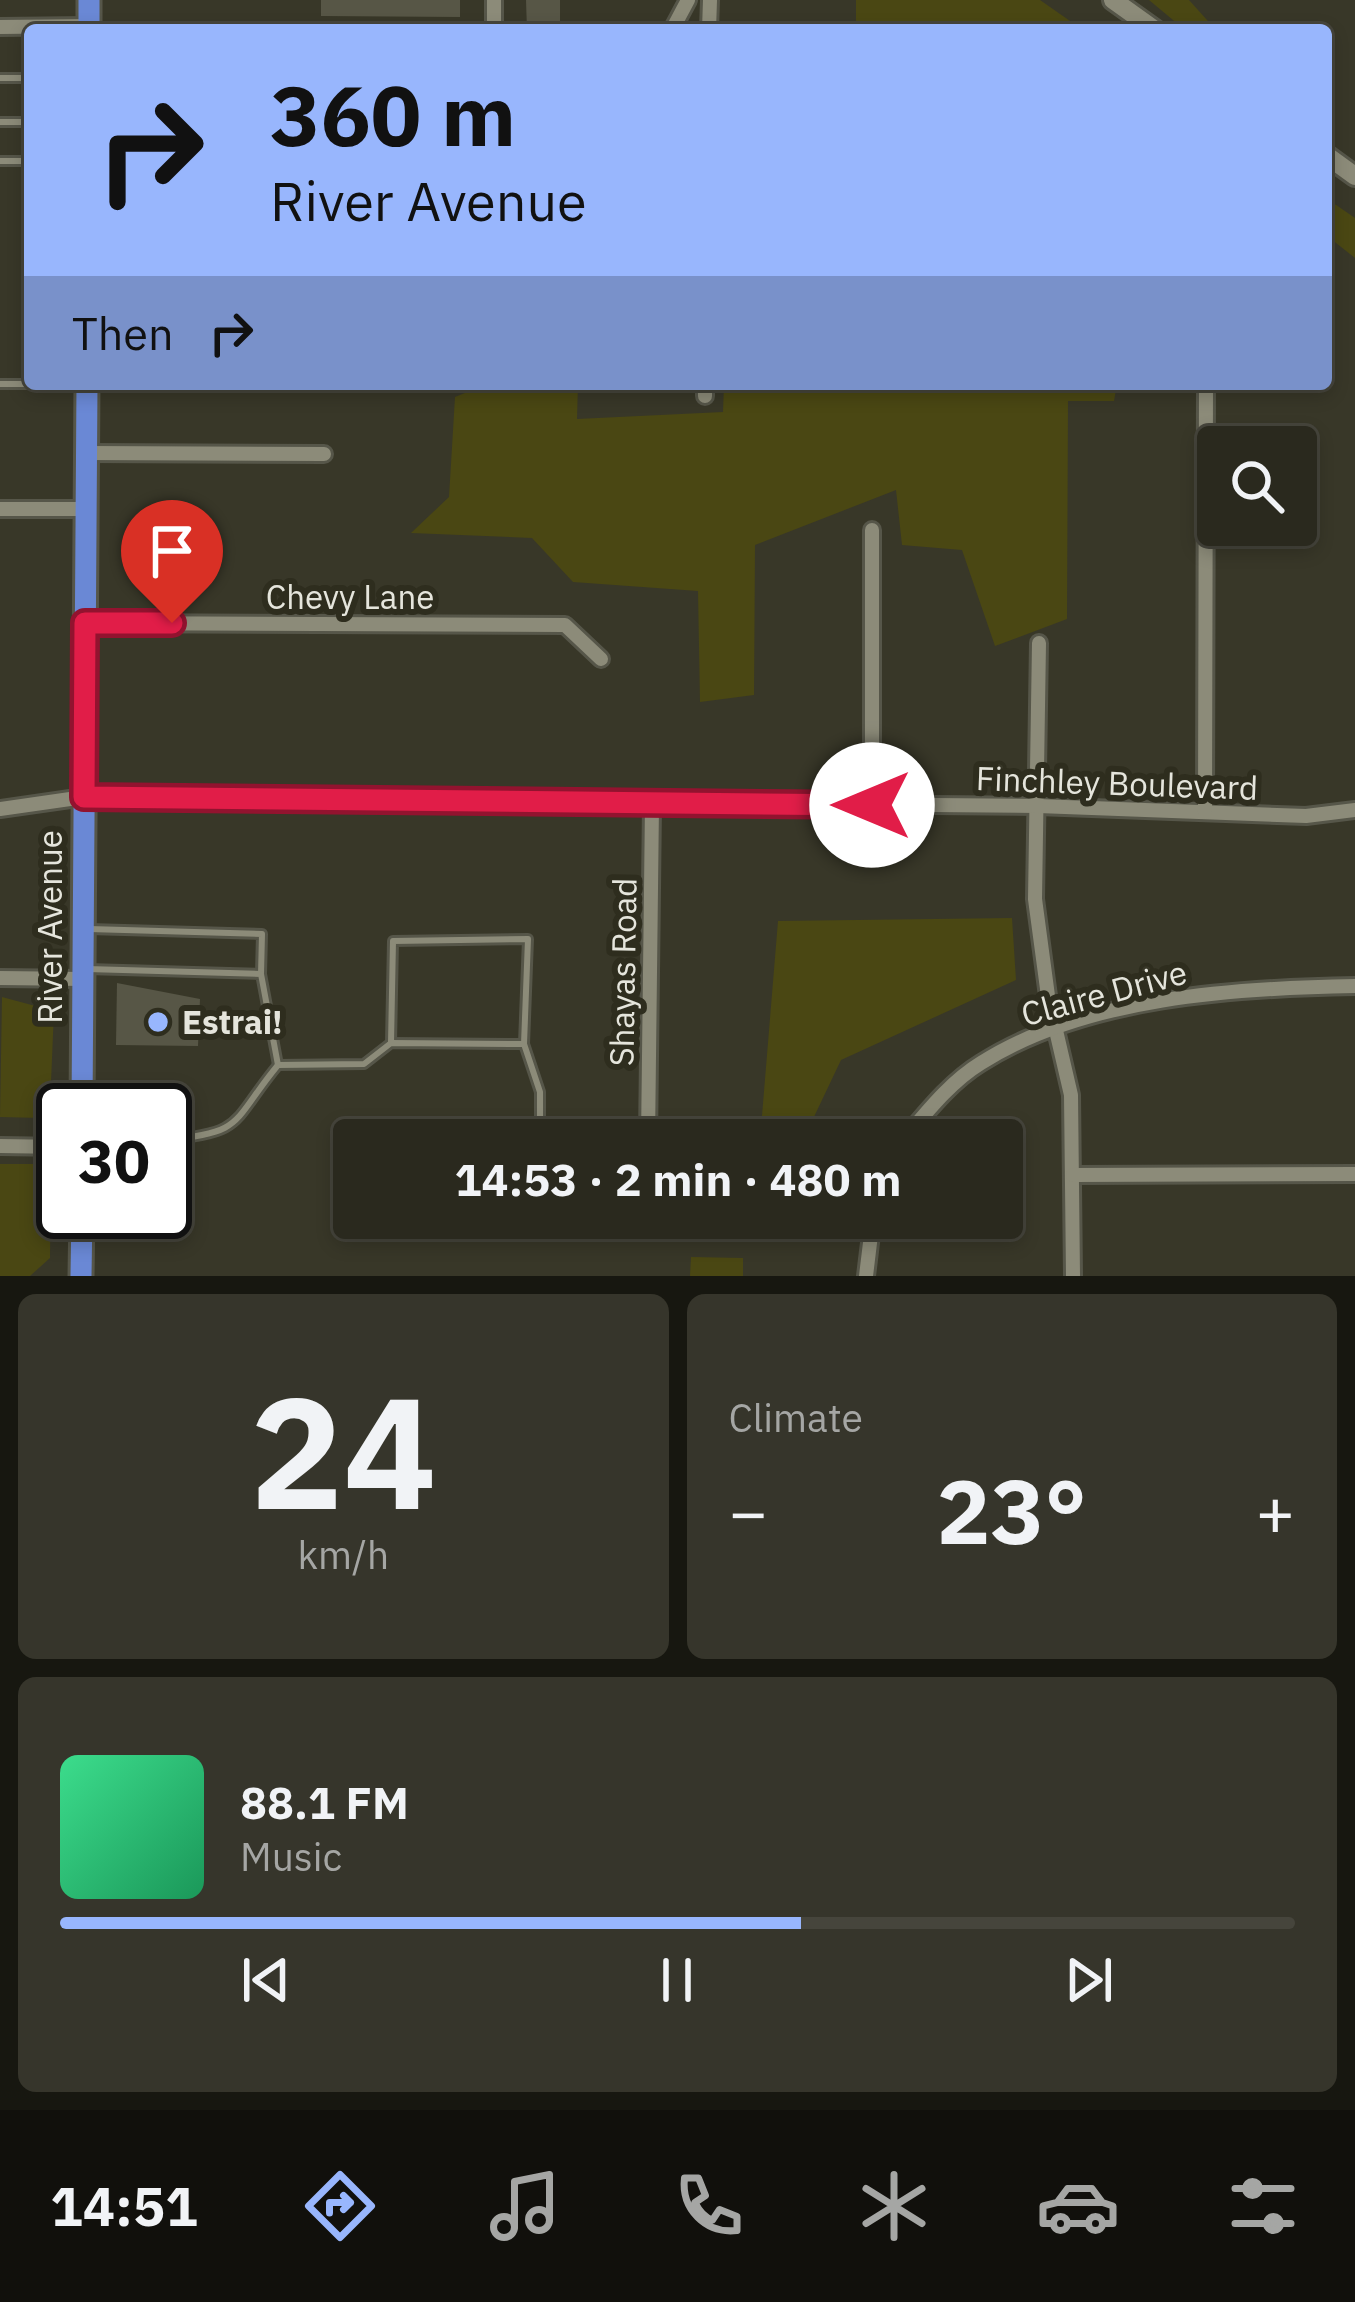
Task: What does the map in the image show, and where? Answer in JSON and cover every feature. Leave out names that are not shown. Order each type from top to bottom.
[{"type":"highway","name":"River Avenue","points":[[82,1083],[87,390]]},
{"type":"highway","points":[[81,1276],[82,1239]]},
{"type":"main road","points":[[1114,0],[1147,24]]},
{"type":"street","points":[[1204,812],[1206,390]]},
{"type":"street","points":[[86,453],[324,454]]},
{"type":"street","points":[[0,509],[86,508]]},
{"type":"street","points":[[872,530],[872,805]]},
{"type":"street","name":"Chevy Lane","points":[[85,623],[565,625],[601,659]]},
{"type":"street","points":[[1039,644],[1035,899],[1071,1095],[1073,1276]]},
{"type":"street","name":"Finchley Boulevard","points":[[0,808],[84,797],[1038,806],[1306,816],[1355,810]]},
{"type":"street","name":"Shayas Road","points":[[648,1119],[652,805]]},
{"type":"street","points":[[0,978],[83,974]]},
{"type":"street","name":"Claire Drive","points":[[924,1119],[978,1065],[1057,1030],[1159,1000],[1355,986]]},
{"type":"street","points":[[0,1146],[36,1147]]},
{"type":"street","points":[[1073,1175],[1355,1174]]},
{"type":"street","points":[[866,1276],[870,1239]]},
{"type":"lane","points":[[83,929],[262,934],[262,974],[278,1065],[231,1129],[192,1138]]},
{"type":"lane","points":[[391,1042],[394,941],[528,939],[524,1043],[541,1092],[540,1119]]},
{"type":"lane","points":[[83,974],[262,974]]},
{"type":"lane","points":[[278,1065],[364,1064],[391,1042],[524,1043]]},
{"type":"shaded area","points":[[856,0],[1040,0],[1074,24],[856,24]]},
{"type":"shaded area","points":[[1149,0],[1189,0],[1211,24],[1178,24]]},
{"type":"shaded area","points":[[1332,202],[1355,218],[1355,258],[1332,240]]},
{"type":"shaded area","points":[[472,390],[578,390],[577,419],[723,412],[724,390],[1116,390],[1114,401],[1068,401],[1067,619],[995,646],[962,550],[902,545],[896,490],[755,545],[754,695],[700,702],[698,591],[573,582],[532,538],[411,533],[449,497],[455,397]]},
{"type":"shaded area","points":[[1012,918],[1016,980],[841,1060],[813,1119],[762,1119],[778,921]]},
{"type":"shaded area","points":[[2,997],[54,1011],[51,1083],[36,1083],[36,1118],[0,1117]]},
{"type":"shaded area","points":[[0,1164],[36,1164],[36,1239],[50,1239],[50,1258],[30,1276],[0,1276]]},
{"type":"shaded area","points":[[691,1257],[743,1258],[743,1276],[690,1276]]},
{"type":"building","points":[[321,0],[460,0],[460,17],[321,16]]},
{"type":"building","points":[[526,0],[560,0],[560,24],[527,24]]},
{"type":"building","name":"Estrai!","points":[[117,983],[200,999],[198,1046],[116,1045]]},
{"type":"place","name":"Estrai!","points":[[158,1022]]},
{"type":"route","points":[[172,623],[85,623],[84,797],[872,805]]}]
